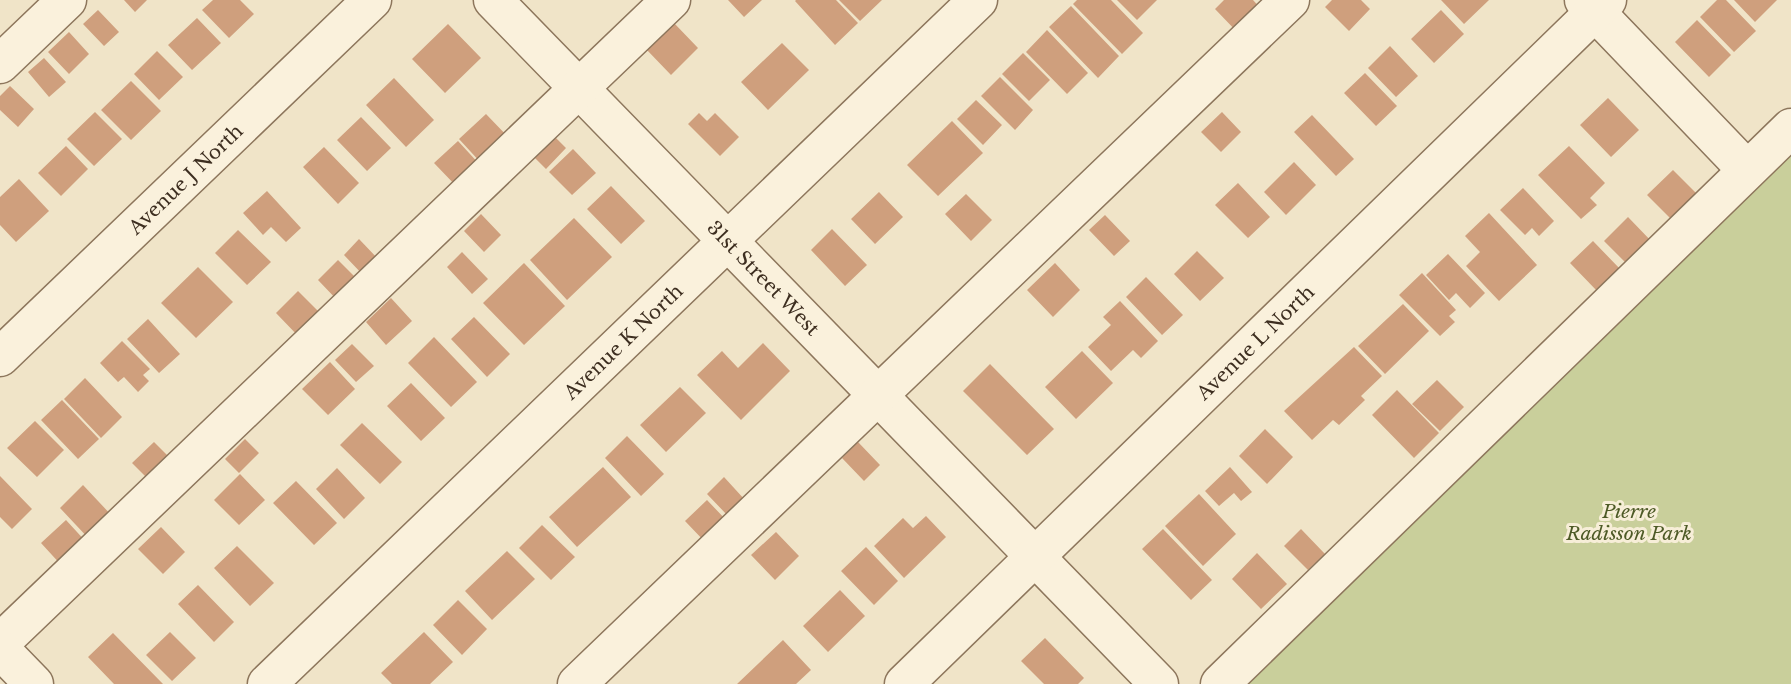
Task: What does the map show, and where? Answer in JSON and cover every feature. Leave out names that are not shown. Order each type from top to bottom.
[{"type":"street","points":[[0,64],[67,0]]},
{"type":"street","name":"Avenue J North","points":[[0,357],[372,0]]},
{"type":"street","name":"31st Street West","points":[[493,0],[1159,684]]},
{"type":"street","points":[[0,643],[671,0]]},
{"type":"street","name":"Avenue K North","points":[[267,684],[978,0]]},
{"type":"street","points":[[578,684],[1290,0]]},
{"type":"street","points":[[1596,4],[1747,170]]},
{"type":"street","name":"Avenue L North","points":[[904,684],[1596,4]]},
{"type":"street","points":[[1220,684],[1791,128]]},
{"type":"street","points":[[0,649],[34,684]]},
{"type":"green space","name":"Pierre Radisson Park","points":[[1791,140],[1791,684],[1225,684]]},
{"type":"building","points":[[124,0],[147,0],[135,12]]},
{"type":"building","points":[[213,0],[240,0],[254,14],[229,38],[202,10]]},
{"type":"building","points":[[728,0],[762,0],[744,17]]},
{"type":"building","points":[[796,0],[836,0],[858,23],[835,45]]},
{"type":"building","points":[[839,0],[882,0],[860,21]]},
{"type":"building","points":[[1077,0],[1111,0],[1143,33],[1122,54],[1073,4]]},
{"type":"building","points":[[1117,0],[1157,0],[1137,20]]},
{"type":"building","points":[[1224,0],[1253,0],[1264,12],[1240,35],[1215,9]]},
{"type":"building","points":[[1332,0],[1361,0],[1370,9],[1349,31],[1325,7]]},
{"type":"building","points":[[1441,0],[1489,0],[1464,24]]},
{"type":"building","points":[[1717,0],[1726,0],[1756,31],[1734,52],[1700,17]]},
{"type":"building","points":[[1734,0],[1777,0],[1755,22]]},
{"type":"building","points":[[1071,6],[1119,56],[1098,78],[1049,27]]},
{"type":"building","points":[[98,10],[119,32],[104,46],[83,24]]},
{"type":"building","points":[[1441,10],[1464,34],[1434,63],[1411,39]]},
{"type":"building","points":[[197,18],[221,43],[192,70],[168,45]]},
{"type":"building","points":[[1697,20],[1731,55],[1709,77],[1675,42]]},
{"type":"building","points":[[674,23],[698,48],[671,75],[646,49]]},
{"type":"building","points":[[448,24],[481,58],[445,93],[412,59]]},
{"type":"building","points":[[1047,30],[1088,73],[1067,94],[1026,52]]},
{"type":"building","points":[[69,32],[89,54],[69,74],[48,52]]},
{"type":"building","points":[[782,43],[809,70],[768,110],[741,82]]},
{"type":"building","points":[[1390,46],[1418,76],[1396,97],[1368,68]]},
{"type":"building","points":[[157,51],[183,77],[159,100],[134,74]]},
{"type":"building","points":[[1023,53],[1050,80],[1029,101],[1002,74]]},
{"type":"building","points":[[44,58],[66,82],[49,97],[28,72]]},
{"type":"building","points":[[1365,73],[1397,106],[1376,126],[1344,93]]},
{"type":"building","points":[[1000,77],[1033,110],[1015,130],[981,96]]},
{"type":"building","points":[[394,78],[434,120],[406,147],[366,105]]},
{"type":"building","points":[[131,81],[161,111],[131,140],[101,110]]},
{"type":"building","points":[[10,86],[34,109],[18,127],[0,110],[0,96]]},
{"type":"building","points":[[1608,98],[1639,130],[1611,157],[1580,125]]},
{"type":"building","points":[[976,100],[1002,125],[983,145],[957,119]]},
{"type":"building","points":[[95,112],[122,139],[94,166],[67,139]]},
{"type":"building","points":[[1222,112],[1241,132],[1221,152],[1201,132]]},
{"type":"building","points":[[699,113],[707,121],[715,113],[739,137],[720,156],[688,124]]},
{"type":"building","points":[[486,114],[510,139],[482,164],[459,139]]},
{"type":"building","points":[[1312,115],[1354,159],[1336,176],[1294,132]]},
{"type":"building","points":[[361,117],[391,148],[367,171],[337,140]]},
{"type":"building","points":[[952,121],[983,153],[938,196],[907,165]]},
{"type":"building","points":[[554,136],[566,148],[546,169],[534,157]]},
{"type":"building","points":[[458,141],[481,166],[458,188],[434,163]]},
{"type":"building","points":[[66,146],[88,169],[61,196],[38,173]]},
{"type":"building","points":[[1569,146],[1605,183],[1590,198],[1597,205],[1581,219],[1538,175]]},
{"type":"building","points":[[324,147],[359,183],[338,204],[303,167]]},
{"type":"building","points":[[573,149],[596,173],[572,195],[549,172]]},
{"type":"building","points":[[1294,162],[1316,185],[1286,215],[1264,192]]},
{"type":"building","points":[[1673,170],[1701,198],[1675,223],[1647,195]]},
{"type":"building","points":[[19,179],[49,211],[16,242],[0,225],[0,197]]},
{"type":"building","points":[[1238,183],[1270,217],[1248,238],[1215,205]]},
{"type":"building","points":[[611,186],[645,221],[621,244],[587,209]]},
{"type":"building","points":[[1523,188],[1554,221],[1539,236],[1532,228],[1525,235],[1500,210]]},
{"type":"building","points":[[267,191],[301,228],[286,242],[271,227],[263,235],[243,213]]},
{"type":"building","points":[[879,192],[903,217],[875,244],[851,219]]},
{"type":"building","points":[[966,194],[992,220],[971,241],[945,214]]},
{"type":"building","points":[[1489,213],[1537,265],[1499,301],[1466,266],[1480,252],[1465,236]]},
{"type":"building","points":[[481,214],[501,235],[484,252],[464,231]]},
{"type":"building","points":[[1105,215],[1130,241],[1114,256],[1089,230]]},
{"type":"building","points":[[1628,217],[1654,244],[1630,267],[1604,241]]},
{"type":"building","points":[[574,218],[612,257],[567,300],[530,260]]},
{"type":"building","points":[[832,229],[867,265],[845,286],[811,250]]},
{"type":"building","points":[[238,230],[271,262],[247,285],[215,253]]},
{"type":"building","points":[[359,239],[380,261],[364,276],[344,255]]},
{"type":"building","points":[[1593,241],[1621,270],[1598,292],[1570,263]]},
{"type":"building","points":[[1197,251],[1224,278],[1200,301],[1174,274]]},
{"type":"building","points":[[462,252],[488,279],[472,294],[447,267]]},
{"type":"building","points":[[1448,254],[1485,293],[1470,308],[1456,293],[1449,300],[1426,275]]},
{"type":"building","points":[[338,260],[360,282],[339,302],[318,280]]},
{"type":"building","points":[[524,263],[565,306],[524,345],[483,303]]},
{"type":"building","points":[[1055,263],[1080,290],[1053,317],[1027,290]]},
{"type":"building","points":[[198,267],[233,302],[196,338],[161,303]]},
{"type":"building","points":[[1422,273],[1456,310],[1449,316],[1455,322],[1440,336],[1399,295]]},
{"type":"building","points":[[1146,277],[1183,315],[1162,335],[1126,297]]},
{"type":"building","points":[[298,291],[324,317],[301,339],[276,313]]},
{"type":"building","points":[[391,298],[412,321],[386,345],[366,322]]},
{"type":"building","points":[[1120,301],[1158,341],[1141,358],[1133,350],[1111,371],[1088,347],[1111,325],[1103,317]]},
{"type":"building","points":[[1403,304],[1429,331],[1385,374],[1358,346]]},
{"type":"building","points":[[474,317],[510,354],[487,377],[451,339]]},
{"type":"building","points":[[148,319],[180,354],[159,373],[127,339]]},
{"type":"building","points":[[434,337],[477,382],[451,407],[408,363]]},
{"type":"building","points":[[122,341],[150,369],[143,375],[149,381],[138,392],[124,377],[118,382],[100,363]]},
{"type":"building","points":[[763,343],[790,371],[741,420],[697,375],[722,351],[738,368]]},
{"type":"building","points":[[352,344],[374,366],[356,382],[335,360]]},
{"type":"building","points":[[1354,347],[1382,376],[1361,396],[1365,400],[1339,425],[1333,420],[1312,440],[1284,411]]},
{"type":"building","points":[[1082,351],[1113,383],[1076,419],[1045,387]]},
{"type":"building","points":[[330,362],[355,389],[328,415],[302,389]]},
{"type":"building","points":[[990,364],[1054,429],[1027,455],[963,391]]},
{"type":"building","points":[[85,378],[122,417],[101,438],[64,399]]},
{"type":"building","points":[[1437,380],[1464,407],[1440,431],[1412,404]]},
{"type":"building","points":[[411,383],[445,418],[421,441],[387,406]]},
{"type":"building","points":[[680,387],[706,413],[666,452],[640,425]]},
{"type":"building","points":[[1397,390],[1439,433],[1414,458],[1372,415]]},
{"type":"building","points":[[62,400],[99,439],[78,459],[41,420]]},
{"type":"building","points":[[35,421],[64,450],[37,477],[7,448]]},
{"type":"building","points":[[362,423],[402,462],[380,484],[340,445]]},
{"type":"building","points":[[1265,429],[1293,457],[1267,484],[1239,456]]},
{"type":"building","points":[[627,436],[664,474],[641,496],[605,458]]},
{"type":"building","points":[[245,439],[259,453],[239,473],[225,459]]},
{"type":"building","points":[[154,442],[177,465],[155,486],[132,463]]},
{"type":"building","points":[[858,442],[880,465],[864,481],[842,458]]},
{"type":"building","points":[[603,467],[631,497],[577,547],[549,517]]},
{"type":"building","points":[[1230,467],[1252,492],[1241,501],[1234,493],[1219,506],[1205,491]]},
{"type":"building","points":[[337,468],[365,498],[344,519],[316,489]]},
{"type":"building","points":[[240,474],[265,500],[239,525],[214,500]]},
{"type":"building","points":[[0,476],[32,509],[12,529],[0,517]]},
{"type":"building","points":[[724,477],[745,500],[728,516],[707,494]]},
{"type":"building","points":[[296,481],[337,523],[314,545],[273,503]]},
{"type":"building","points":[[83,485],[114,518],[91,541],[60,508]]},
{"type":"building","points":[[1199,494],[1236,534],[1203,566],[1165,526]]},
{"type":"building","points":[[707,500],[728,522],[706,543],[685,521]]},
{"type":"building","points":[[926,516],[946,537],[904,578],[874,546],[903,518],[913,528]]},
{"type":"building","points":[[66,520],[88,544],[63,567],[41,543]]},
{"type":"building","points":[[542,525],[575,557],[551,580],[519,548]]},
{"type":"building","points":[[161,527],[185,552],[163,574],[138,549]]},
{"type":"building","points":[[1163,529],[1212,580],[1191,600],[1142,549]]},
{"type":"building","points":[[1301,529],[1325,554],[1308,570],[1284,546]]},
{"type":"building","points":[[776,532],[799,556],[775,580],[751,555]]},
{"type":"building","points":[[237,546],[274,583],[250,606],[214,568]]},
{"type":"building","points":[[866,547],[898,581],[874,605],[841,571]]},
{"type":"building","points":[[507,551],[535,579],[492,620],[465,591]]},
{"type":"building","points":[[1257,553],[1287,584],[1261,609],[1232,579]]},
{"type":"building","points":[[198,585],[234,622],[214,642],[178,604]]},
{"type":"building","points":[[840,590],[865,616],[828,652],[803,626]]},
{"type":"building","points":[[458,600],[487,629],[462,655],[433,625]]},
{"type":"building","points":[[170,632],[196,658],[172,681],[146,655]]},
{"type":"building","points":[[424,632],[453,662],[430,684],[392,684],[381,673]]},
{"type":"building","points":[[113,633],[163,684],[114,684],[88,657]]},
{"type":"building","points":[[1045,638],[1084,678],[1078,684],[1044,684],[1021,661]]},
{"type":"building","points":[[783,640],[811,670],[796,684],[737,684]]}]
